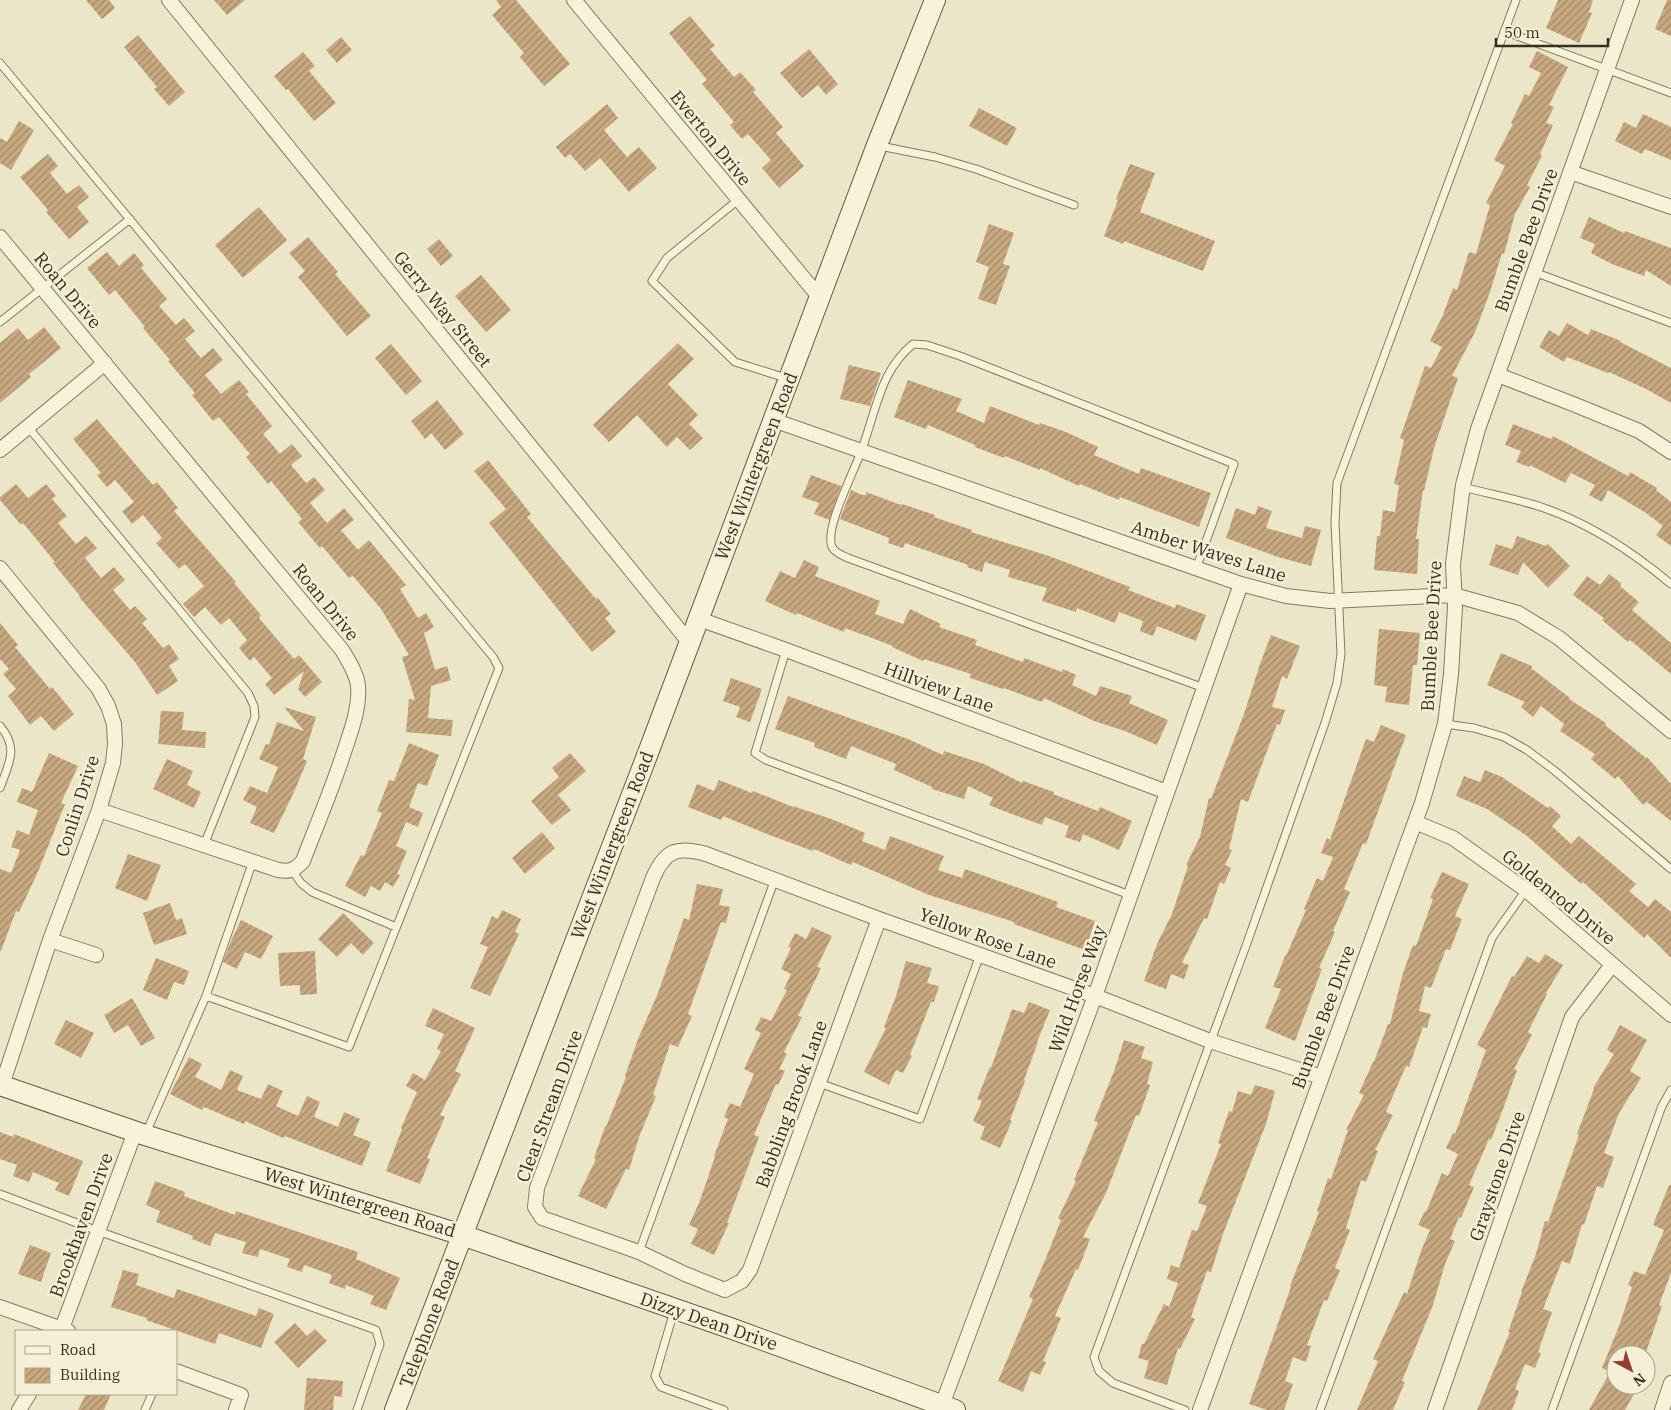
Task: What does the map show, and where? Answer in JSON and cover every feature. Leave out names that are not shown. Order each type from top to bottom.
[{"type":"main road","name":"West Wintergreen Road","points":[[1,1085],[140,1133],[462,1235],[648,753],[877,145],[935,0]]},
{"type":"main road","name":"Dizzy Dean Drive","points":[[462,1235],[675,1309],[949,1408]]},
{"type":"main road","name":"Telephone Road","points":[[395,1410],[462,1235]]},
{"type":"street","name":"Gerry Way Street","points":[[169,0],[689,642]]},
{"type":"street","name":"Everton Drive","points":[[574,0],[820,298]]},
{"type":"street","name":"Bumble Bee Drive","points":[[1200,1410],[1422,803],[1445,724],[1451,674],[1454,564],[1463,487],[1478,429],[1632,0]]},
{"type":"street","points":[[1570,172],[1671,207]]},
{"type":"street","name":"Roan Drive","points":[[0,237],[342,650],[351,666],[358,683],[354,722],[338,772],[303,861],[297,868],[292,870]]},
{"type":"street","points":[[0,450],[105,363]]},
{"type":"street","points":[[1498,376],[1639,431],[1671,452]]},
{"type":"street","name":"Amber Waves Lane","points":[[774,420],[1241,584],[1286,596],[1339,600],[1454,595],[1518,613],[1559,638],[1671,731]]},
{"type":"street","name":"Conlin Drive","points":[[0,568],[98,688],[108,706],[114,724],[115,744],[113,763],[99,810],[50,940],[1,1085]]},
{"type":"street","name":"Wild Horse Way","points":[[949,1408],[1241,584]]},
{"type":"street","name":"Hillview Lane","points":[[698,619],[1167,792]]},
{"type":"street","points":[[99,810],[278,870],[288,872],[292,870]]},
{"type":"street","name":"Goldenrod Drive","points":[[1415,822],[1453,838],[1526,890],[1671,1015]]},
{"type":"street","name":"Yellow Rose Lane","points":[[671,854],[677,850],[688,849],[775,879],[879,920],[1095,996],[1210,1040],[1321,1078]]},
{"type":"street","name":"Clear Stream Drive","points":[[671,854],[658,865],[653,878],[537,1188],[535,1208],[542,1218],[639,1252],[685,1274],[725,1290]]},
{"type":"street","name":"Babbling Brook Lane","points":[[725,1290],[742,1281],[750,1270],[879,920]]},
{"type":"street","points":[[50,940],[96,955]]},
{"type":"street","name":"Graystone Drive","points":[[1435,1410],[1572,1017],[1612,965]]},
{"type":"street","name":"Brookhaven Drive","points":[[64,1330],[98,1231],[140,1133]]},
{"type":"street","points":[[0,1307],[64,1330]]},
{"type":"street","points":[[178,1372],[241,1395],[236,1410]]},
{"type":"street","points":[[1662,1410],[1671,1384]]},
{"type":"street","points":[[19,1410],[29,1395]]},
{"type":"lane","points":[[1184,1410],[1113,1383],[1099,1371],[1094,1357],[1247,944],[1325,723],[1337,683],[1341,654],[1335,523],[1337,483],[1516,0]]},
{"type":"lane","points":[[1504,31],[1671,93]]},
{"type":"lane","points":[[0,63],[493,658],[499,668],[349,1047],[206,996]]},
{"type":"lane","points":[[877,145],[943,159],[1074,205]]},
{"type":"lane","points":[[738,200],[667,258],[652,281],[735,362],[789,379]]},
{"type":"lane","points":[[0,322],[130,219]]},
{"type":"lane","points":[[1534,272],[1671,323]]},
{"type":"lane","points":[[1196,568],[1234,464],[960,356],[927,345],[913,344],[899,356],[886,379],[861,452],[840,501],[831,532],[832,547],[837,553],[1204,688]]},
{"type":"lane","points":[[28,427],[248,693],[254,706],[255,717],[204,845]]},
{"type":"lane","points":[[1463,487],[1544,508],[1601,534],[1655,570],[1671,584]]},
{"type":"lane","points":[[786,650],[755,753],[766,760],[1130,895]]},
{"type":"lane","points":[[1445,724],[1474,728],[1504,737],[1527,750],[1555,771],[1671,869]]},
{"type":"lane","points":[[0,726],[7,734],[12,748],[10,762],[0,788]]},
{"type":"lane","points":[[140,1133],[206,996],[253,861]]},
{"type":"lane","points":[[292,870],[301,883],[312,892],[396,927]]},
{"type":"lane","points":[[639,1252],[775,879]]},
{"type":"lane","points":[[1320,1410],[1492,938],[1526,890]]},
{"type":"lane","points":[[819,1083],[920,1119],[980,955]]},
{"type":"lane","points":[[1552,1410],[1662,1106],[1671,1090]]},
{"type":"lane","points":[[0,1194],[376,1330],[380,1344],[357,1410]]},
{"type":"lane","points":[[675,1309],[655,1376],[660,1387],[724,1410]]},
{"type":"lane","points":[[145,1410],[152,1395]]},
{"type":"building","points":[[86,0],[109,0],[115,8],[102,19]]},
{"type":"building","points":[[214,0],[245,0],[227,15]]},
{"type":"building","points":[[496,0],[516,0],[570,64],[544,86],[520,57],[524,53],[492,15],[501,7]]},
{"type":"building","points":[[1558,0],[1593,0],[1589,12],[1592,13],[1579,43],[1546,28]]},
{"type":"building","points":[[1667,0],[1671,0],[1671,36],[1655,29]]},
{"type":"building","points":[[690,16],[715,46],[710,49],[734,77],[740,72],[756,90],[753,92],[783,127],[776,133],[804,166],[779,188],[762,168],[771,160],[748,134],[742,139],[730,125],[734,122],[702,84],[707,80],[669,33]]},
{"type":"building","points":[[138,35],[185,92],[169,106],[154,89],[157,87],[124,47]]},
{"type":"building","points":[[341,37],[352,50],[337,63],[326,50]]},
{"type":"building","points":[[809,49],[838,84],[826,95],[818,85],[802,98],[780,73]]},
{"type":"building","points":[[1537,51],[1568,67],[1549,105],[1554,107],[1546,123],[1553,125],[1540,154],[1542,156],[1527,185],[1530,187],[1515,214],[1504,254],[1502,253],[1475,332],[1452,376],[1458,378],[1434,448],[1423,490],[1416,539],[1419,539],[1417,574],[1374,570],[1377,536],[1380,536],[1383,510],[1395,512],[1399,485],[1394,484],[1404,440],[1400,438],[1425,366],[1431,368],[1442,347],[1430,341],[1453,288],[1457,290],[1469,252],[1476,254],[1490,205],[1486,203],[1505,166],[1494,160],[1513,124],[1511,123],[1525,94],[1529,96],[1541,73],[1529,67]]},
{"type":"building","points":[[303,52],[315,66],[309,71],[336,103],[314,121],[288,89],[286,90],[274,76]]},
{"type":"building","points":[[607,104],[618,118],[604,130],[627,157],[639,147],[657,168],[629,192],[600,158],[585,171],[570,154],[565,158],[556,147]]},
{"type":"building","points":[[979,108],[1017,128],[1007,146],[969,126]]},
{"type":"building","points":[[1643,114],[1671,127],[1671,160],[1645,149],[1642,154],[1615,141],[1624,122],[1636,128]]},
{"type":"building","points":[[19,121],[34,130],[11,170],[0,163],[0,138],[7,142]]},
{"type":"building","points":[[48,154],[58,166],[50,173],[67,194],[79,185],[89,197],[77,207],[89,222],[69,239],[46,212],[48,210],[20,177]]},
{"type":"building","points":[[1130,164],[1155,173],[1140,212],[1215,241],[1203,271],[1124,241],[1123,244],[1104,236]]},
{"type":"building","points":[[259,207],[287,240],[243,278],[215,245]]},
{"type":"building","points":[[1589,217],[1624,233],[1625,231],[1671,248],[1671,286],[1646,270],[1644,276],[1612,264],[1591,253],[1595,244],[1580,238]]},
{"type":"building","points":[[989,224],[1014,233],[1003,264],[1010,266],[996,305],[978,299],[989,267],[976,262]]},
{"type":"building","points":[[308,237],[338,272],[335,274],[371,316],[347,336],[298,277],[305,271],[289,253]]},
{"type":"building","points":[[439,239],[453,256],[441,266],[427,249]]},
{"type":"building","points":[[107,252],[119,266],[134,253],[144,265],[141,268],[167,299],[159,306],[176,325],[184,318],[195,331],[185,339],[201,358],[213,348],[223,360],[205,375],[221,394],[239,380],[249,392],[246,394],[272,426],[263,434],[280,454],[292,444],[302,456],[291,465],[306,483],[314,477],[325,490],[310,503],[327,523],[344,508],[354,520],[341,530],[358,550],[369,540],[406,585],[400,589],[418,618],[426,613],[434,627],[424,633],[435,670],[447,666],[451,680],[431,686],[428,718],[453,720],[451,736],[406,732],[409,699],[415,700],[402,657],[409,655],[381,609],[353,576],[349,578],[322,546],[320,548],[298,522],[302,519],[271,481],[268,484],[246,457],[250,454],[219,417],[213,421],[192,395],[195,393],[168,361],[170,360],[115,290],[109,295],[87,268]]},
{"type":"building","points":[[481,275],[511,310],[486,332],[455,296]]},
{"type":"building","points":[[1567,323],[1588,335],[1591,329],[1621,341],[1671,368],[1671,403],[1609,372],[1567,357],[1564,362],[1539,347],[1549,330],[1559,336]]},
{"type":"building","points":[[44,327],[61,348],[29,374],[31,377],[0,403],[0,343],[18,328],[28,340]]},
{"type":"building","points":[[678,343],[694,359],[668,384],[698,415],[689,424],[703,438],[690,450],[677,437],[667,447],[637,415],[609,442],[593,425]]},
{"type":"building","points":[[391,344],[422,381],[406,395],[375,358]]},
{"type":"building","points":[[849,365],[881,373],[870,406],[840,399]]},
{"type":"building","points":[[908,380],[962,399],[956,411],[984,423],[990,406],[1039,425],[1040,423],[1066,432],[1098,447],[1094,455],[1139,474],[1141,468],[1211,493],[1199,527],[1120,497],[1119,500],[1080,484],[1079,486],[1040,468],[1040,470],[1005,456],[1004,458],[928,425],[926,429],[894,417]]},
{"type":"building","points":[[437,400],[464,434],[445,450],[431,433],[425,439],[411,421]]},
{"type":"building","points":[[97,419],[153,485],[157,482],[178,508],[174,511],[236,582],[234,583],[261,615],[259,618],[294,659],[299,655],[322,682],[305,697],[298,689],[304,671],[274,695],[265,684],[272,678],[254,657],[250,661],[239,648],[247,640],[229,618],[221,625],[205,607],[194,617],[183,604],[204,586],[185,564],[179,569],[156,543],[162,538],[143,515],[132,524],[122,511],[134,502],[115,480],[107,487],[97,475],[101,473],[73,439]]},
{"type":"building","points":[[1513,424],[1551,439],[1553,436],[1628,476],[1630,472],[1657,488],[1656,490],[1671,502],[1671,546],[1656,535],[1663,526],[1646,513],[1608,490],[1602,502],[1589,495],[1595,485],[1571,473],[1565,483],[1530,465],[1529,467],[1516,462],[1521,451],[1505,445]]},
{"type":"building","points":[[488,460],[531,514],[527,517],[596,599],[598,598],[611,614],[605,618],[616,632],[592,652],[489,523],[506,509],[474,471]]},
{"type":"building","points":[[811,475],[841,486],[829,520],[814,514],[819,503],[802,497]]},
{"type":"building","points":[[16,484],[28,498],[46,484],[56,496],[52,499],[67,516],[58,523],[76,544],[86,536],[97,548],[85,558],[101,578],[114,567],[125,580],[113,590],[130,610],[135,606],[147,619],[142,623],[163,648],[169,644],[179,659],[169,666],[178,681],[157,695],[135,662],[79,597],[53,563],[55,562],[23,523],[21,525],[0,500],[0,497]]},
{"type":"building","points":[[851,490],[862,495],[866,495],[866,492],[935,515],[934,517],[972,530],[971,532],[1049,556],[1130,587],[1128,590],[1175,608],[1176,604],[1206,615],[1196,641],[1157,626],[1153,636],[1140,631],[1143,621],[1119,612],[1115,623],[1077,608],[1076,612],[1042,601],[1047,588],[1008,577],[1010,570],[985,562],[982,572],[967,567],[968,565],[905,543],[903,548],[888,543],[889,538],[840,519]]},
{"type":"building","points":[[1258,506],[1272,511],[1266,528],[1302,538],[1305,526],[1321,530],[1311,566],[1278,557],[1226,538],[1236,508],[1255,515]]},
{"type":"building","points":[[1517,536],[1546,546],[1548,544],[1570,566],[1548,588],[1523,562],[1518,575],[1489,565],[1496,544],[1512,549]]},
{"type":"building","points":[[804,560],[819,567],[815,576],[880,601],[875,614],[903,624],[910,609],[941,624],[939,627],[977,640],[975,645],[1023,662],[1024,658],[1062,672],[1063,669],[1076,675],[1072,685],[1096,696],[1100,686],[1132,696],[1129,703],[1168,720],[1157,745],[1125,731],[1094,721],[1044,698],[1042,702],[970,678],[971,674],[924,659],[923,661],[893,646],[845,628],[844,632],[797,613],[796,615],[765,601],[780,571],[795,578]]},
{"type":"building","points":[[1609,574],[1621,583],[1620,586],[1639,602],[1632,610],[1671,643],[1671,674],[1630,640],[1628,642],[1602,620],[1604,618],[1573,595],[1587,576],[1600,585]]},
{"type":"building","points":[[0,623],[18,645],[15,647],[74,714],[54,731],[41,716],[30,725],[8,696],[16,689],[3,674],[9,669],[0,659]]},
{"type":"building","points":[[1379,629],[1420,633],[1417,665],[1413,665],[1409,705],[1385,702],[1387,687],[1374,685]]},
{"type":"building","points":[[1271,635],[1300,646],[1287,679],[1282,676],[1272,707],[1285,710],[1280,725],[1277,724],[1248,802],[1241,799],[1229,849],[1232,850],[1225,865],[1231,868],[1224,884],[1220,882],[1207,919],[1204,918],[1182,963],[1189,965],[1184,979],[1171,974],[1166,989],[1144,981],[1157,944],[1172,914],[1188,866],[1186,865],[1200,837],[1209,798],[1211,799],[1244,714]]},
{"type":"building","points":[[1501,653],[1532,666],[1531,668],[1569,699],[1606,723],[1605,725],[1647,757],[1671,784],[1671,821],[1647,802],[1643,805],[1618,776],[1615,779],[1591,759],[1595,754],[1560,731],[1564,724],[1541,706],[1533,717],[1521,707],[1525,702],[1487,685]]},
{"type":"building","points":[[731,678],[762,689],[750,722],[736,717],[740,707],[723,701]]},
{"type":"building","points":[[788,696],[908,739],[943,755],[944,751],[984,764],[1022,783],[1023,781],[1054,792],[1053,794],[1098,811],[1100,807],[1132,821],[1119,850],[1083,834],[1080,842],[1065,837],[1069,826],[1045,817],[1042,825],[1001,810],[989,805],[993,798],[968,786],[964,799],[932,789],[932,787],[894,770],[896,764],[851,746],[846,759],[814,747],[815,743],[775,729]]},
{"type":"building","points":[[284,707],[316,717],[303,759],[307,761],[274,833],[250,823],[257,807],[243,800],[250,786],[267,793],[278,767],[259,759],[266,744],[269,745],[277,722],[304,731]]},
{"type":"building","points":[[161,711],[184,712],[182,730],[206,732],[205,748],[158,744]]},
{"type":"building","points":[[1381,725],[1406,735],[1366,844],[1363,843],[1344,889],[1350,892],[1319,968],[1322,969],[1295,1041],[1265,1028],[1281,989],[1273,987],[1306,910],[1304,909],[1317,878],[1323,881],[1333,857],[1321,853],[1327,838],[1330,840],[1366,739],[1374,742]]},
{"type":"building","points":[[409,743],[439,755],[427,786],[418,783],[409,807],[423,813],[418,827],[406,822],[396,846],[407,851],[397,874],[400,875],[393,887],[385,882],[380,891],[371,886],[365,897],[345,886],[361,855],[364,856],[382,813],[377,811],[389,780],[394,781]]},
{"type":"building","points":[[49,753],[78,766],[61,803],[65,804],[37,874],[19,912],[16,911],[0,951],[0,869],[11,873],[20,850],[11,847],[17,830],[29,835],[38,810],[17,802],[22,788],[32,792]]},
{"type":"building","points":[[570,753],[586,771],[558,795],[571,810],[552,825],[531,801],[559,777],[552,768]]},
{"type":"building","points":[[167,759],[193,771],[187,785],[201,792],[194,808],[153,789]]},
{"type":"building","points":[[1485,770],[1502,777],[1548,808],[1550,806],[1561,816],[1552,826],[1571,844],[1579,836],[1636,884],[1629,891],[1648,907],[1655,899],[1671,912],[1671,958],[1647,934],[1644,938],[1583,882],[1581,884],[1527,836],[1487,809],[1456,796],[1464,776],[1480,782]]},
{"type":"building","points":[[719,780],[834,820],[865,833],[862,841],[885,850],[890,836],[944,856],[938,870],[962,878],[965,869],[1058,902],[1056,907],[1095,921],[1085,950],[1014,924],[1014,922],[929,895],[853,862],[851,865],[814,849],[813,851],[723,816],[721,820],[688,807],[697,784],[714,791]]},
{"type":"building","points":[[542,832],[555,848],[525,874],[512,858]]},
{"type":"building","points":[[128,854],[161,865],[147,901],[115,888]]},
{"type":"building","points":[[1442,872],[1469,884],[1455,916],[1462,919],[1450,950],[1446,949],[1431,988],[1425,986],[1419,1011],[1431,1014],[1427,1028],[1423,1027],[1409,1067],[1406,1066],[1386,1112],[1393,1115],[1375,1150],[1378,1151],[1366,1182],[1361,1180],[1346,1228],[1350,1230],[1335,1268],[1340,1270],[1327,1301],[1324,1300],[1307,1345],[1311,1346],[1306,1362],[1293,1357],[1285,1381],[1293,1384],[1284,1410],[1267,1410],[1249,1404],[1290,1286],[1319,1212],[1317,1211],[1328,1178],[1331,1179],[1348,1130],[1346,1130],[1364,1095],[1359,1093],[1374,1062],[1388,1024],[1390,1024],[1403,973],[1413,945],[1416,946],[1433,899],[1430,898]]},
{"type":"building","points":[[697,884],[723,889],[719,905],[730,907],[726,923],[721,922],[688,1014],[692,1016],[678,1047],[670,1044],[653,1095],[656,1096],[639,1137],[629,1170],[626,1169],[606,1209],[578,1196],[596,1159],[594,1158],[605,1127],[626,1077],[638,1039],[658,993],[684,918],[689,920]]},
{"type":"building","points":[[170,903],[176,920],[182,918],[187,934],[154,945],[143,913]]},
{"type":"building","points":[[502,910],[521,919],[515,932],[519,934],[490,996],[470,988],[488,947],[480,944],[492,916],[498,919]]},
{"type":"building","points":[[343,913],[374,943],[363,955],[351,943],[337,957],[318,939]]},
{"type":"building","points":[[241,920],[273,936],[261,959],[245,952],[237,969],[223,962]]},
{"type":"building","points":[[812,927],[832,936],[817,967],[821,968],[798,1016],[802,1017],[784,1052],[787,1054],[779,1069],[785,1071],[778,1085],[776,1084],[754,1135],[759,1137],[727,1223],[729,1223],[714,1255],[691,1244],[698,1229],[689,1225],[699,1203],[728,1119],[724,1117],[730,1103],[740,1107],[754,1074],[744,1069],[761,1033],[755,1030],[761,1017],[771,1021],[787,990],[784,989],[791,974],[781,969],[791,948],[788,947],[795,933],[806,939]]},
{"type":"building","points":[[315,951],[317,994],[300,995],[300,985],[280,986],[278,953]]},
{"type":"building","points":[[1545,954],[1563,965],[1546,993],[1528,1032],[1532,1035],[1514,1069],[1517,1070],[1491,1140],[1489,1139],[1469,1185],[1474,1187],[1450,1239],[1455,1241],[1445,1264],[1433,1305],[1402,1381],[1405,1382],[1393,1410],[1357,1410],[1378,1361],[1373,1359],[1404,1292],[1407,1294],[1430,1230],[1418,1225],[1426,1212],[1442,1173],[1448,1176],[1458,1154],[1446,1148],[1453,1133],[1455,1134],[1486,1050],[1477,1045],[1512,976],[1514,977],[1527,956],[1539,963]]},
{"type":"building","points":[[156,958],[189,971],[184,985],[174,982],[167,1000],[143,990]]},
{"type":"building","points":[[906,961],[932,968],[927,983],[939,986],[934,1002],[931,1002],[910,1055],[912,1056],[903,1073],[896,1070],[889,1085],[864,1072],[886,1028],[884,1027],[896,996]]},
{"type":"building","points":[[132,998],[155,1038],[141,1046],[128,1025],[114,1033],[104,1015]]},
{"type":"building","points":[[1029,1002],[1050,1010],[1010,1120],[1012,1121],[1000,1148],[980,1139],[985,1127],[973,1121],[982,1101],[977,1099],[991,1068],[1012,1009],[1024,1013]]},
{"type":"building","points":[[433,1008],[475,1028],[455,1071],[461,1074],[440,1115],[445,1117],[427,1158],[430,1159],[420,1184],[386,1171],[401,1128],[417,1092],[406,1086],[413,1073],[425,1080],[441,1051],[437,1049],[444,1034],[425,1026]]},
{"type":"building","points":[[66,1020],[94,1033],[81,1058],[54,1044]]},
{"type":"building","points":[[1620,1025],[1647,1040],[1630,1071],[1641,1078],[1619,1113],[1604,1153],[1614,1157],[1603,1188],[1597,1186],[1584,1225],[1582,1224],[1570,1264],[1562,1261],[1543,1309],[1552,1312],[1538,1352],[1541,1353],[1535,1368],[1525,1364],[1515,1389],[1519,1391],[1512,1410],[1477,1410],[1510,1332],[1508,1332],[1536,1254],[1545,1221],[1548,1222],[1579,1135],[1577,1134],[1593,1088],[1614,1054],[1607,1050]]},
{"type":"building","points":[[1124,1040],[1145,1047],[1141,1058],[1153,1062],[1147,1084],[1150,1085],[1139,1116],[1136,1115],[1106,1193],[1083,1237],[1090,1239],[1078,1270],[1076,1269],[1055,1316],[1061,1318],[1043,1361],[1046,1362],[1040,1375],[1031,1371],[1023,1392],[998,1381],[1033,1299],[1029,1297],[1061,1220],[1058,1218],[1076,1181],[1074,1180],[1098,1122],[1094,1121]]},
{"type":"building","points":[[189,1057],[202,1064],[195,1077],[221,1090],[230,1070],[243,1076],[237,1090],[261,1099],[268,1084],[283,1091],[276,1106],[298,1116],[307,1096],[320,1102],[314,1117],[338,1127],[344,1112],[360,1119],[353,1135],[371,1142],[362,1166],[285,1136],[283,1138],[245,1121],[244,1124],[204,1107],[202,1110],[170,1094]]},
{"type":"building","points":[[1255,1085],[1275,1091],[1266,1124],[1223,1234],[1211,1272],[1207,1271],[1191,1317],[1195,1319],[1180,1349],[1178,1348],[1167,1385],[1144,1378],[1149,1361],[1138,1358],[1142,1344],[1144,1344],[1164,1304],[1169,1307],[1178,1283],[1167,1279],[1171,1265],[1179,1268],[1192,1230],[1197,1231],[1207,1206],[1198,1203],[1221,1144],[1218,1143],[1229,1111],[1232,1112],[1238,1091],[1251,1095]]},
{"type":"building","points":[[0,1132],[13,1137],[14,1134],[83,1161],[69,1196],[55,1190],[59,1183],[33,1172],[29,1182],[13,1176],[17,1165],[0,1159]]},
{"type":"building","points":[[155,1181],[185,1192],[184,1196],[235,1215],[236,1211],[358,1252],[356,1259],[400,1278],[386,1310],[370,1304],[374,1296],[346,1285],[345,1289],[329,1283],[332,1275],[304,1265],[302,1272],[287,1267],[290,1259],[260,1249],[258,1257],[242,1253],[246,1242],[215,1233],[210,1246],[192,1239],[193,1236],[156,1222],[160,1211],[146,1205]]},
{"type":"building","points":[[1669,1185],[1671,1185],[1671,1273],[1659,1305],[1662,1306],[1648,1345],[1611,1345],[1632,1287],[1628,1285],[1634,1271],[1645,1275],[1664,1230],[1653,1225]]},
{"type":"building","points":[[30,1245],[51,1253],[41,1282],[18,1274]]},
{"type":"building","points":[[123,1270],[139,1274],[136,1285],[174,1298],[177,1289],[256,1316],[259,1308],[274,1314],[261,1348],[219,1333],[215,1344],[146,1320],[147,1318],[111,1307]]},
{"type":"building","points":[[295,1323],[307,1336],[315,1329],[327,1341],[298,1368],[274,1342]]},
{"type":"building","points":[[1606,1358],[1606,1370],[1602,1368]]},
{"type":"building","points":[[307,1378],[343,1381],[342,1397],[334,1396],[333,1410],[304,1410]]},
{"type":"building","points":[[1606,1379],[1606,1395],[1633,1395],[1625,1410],[1589,1410]]},
{"type":"building","points":[[86,1395],[111,1395],[104,1410],[78,1410]]}]
